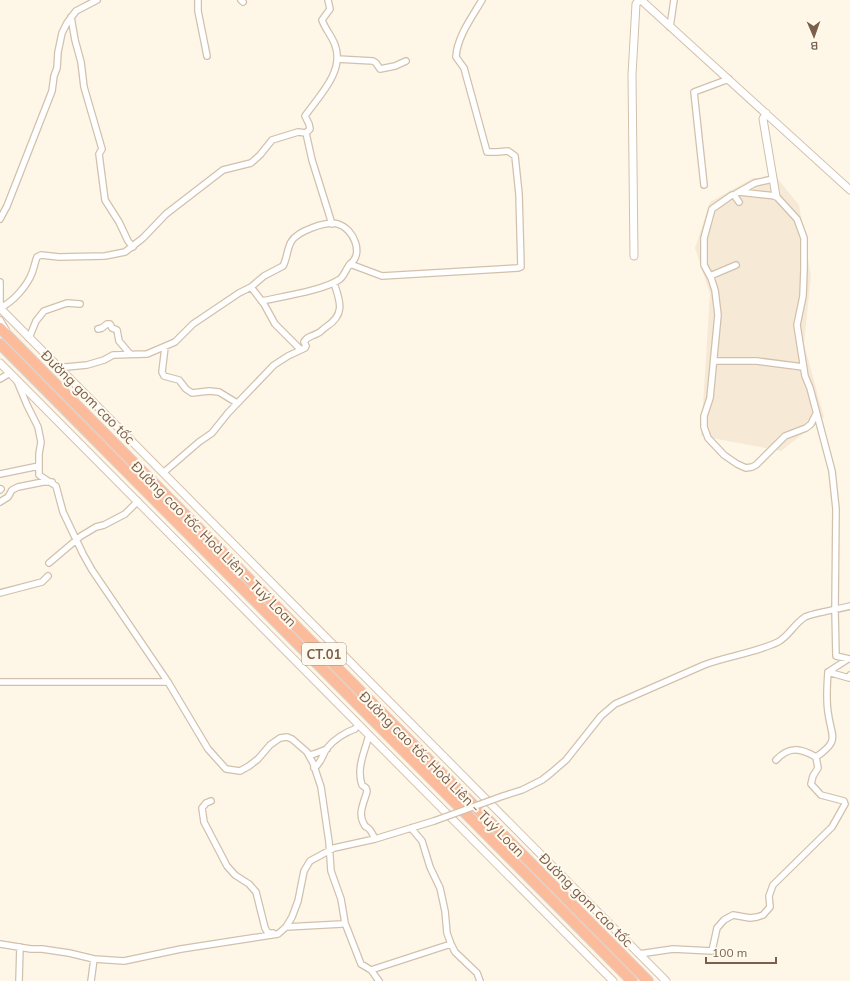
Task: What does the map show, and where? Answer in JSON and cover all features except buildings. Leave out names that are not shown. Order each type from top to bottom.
[{"type":"highway","name":"Đường cao tốc Hoà Liên - Tuý Loan","points":[[3,329],[648,981]]},
{"type":"highway","name":"Đường cao tốc Hoà Liên - Tuý Loan","points":[[0,344],[632,981]]},
{"type":"main road","points":[[634,256],[632,75],[636,4],[640,0],[850,190]]},
{"type":"main road","points":[[766,113],[763,119],[776,196]]},
{"type":"main road","name":"Đường gom cao tốc","points":[[0,308],[666,981]]},
{"type":"main road","points":[[0,363],[613,981]]},
{"type":"street","points":[[82,7],[85,2],[84,0]]},
{"type":"street","points":[[0,219],[7,206],[52,91],[62,33],[76,11],[96,0]]},
{"type":"street","points":[[198,0],[198,11],[207,56]]},
{"type":"street","points":[[306,133],[310,129],[305,116],[334,74],[338,64],[336,46],[322,20],[330,9],[328,0]]},
{"type":"street","points":[[350,264],[382,276],[521,267],[519,194],[515,156],[508,151],[487,152],[464,68],[456,57],[456,51],[462,36],[482,0]]},
{"type":"street","points":[[670,27],[674,0]]},
{"type":"street","points":[[71,17],[81,62],[84,87],[102,149],[99,154],[105,200],[119,222],[128,241],[133,247]]},
{"type":"street","points":[[337,59],[373,61],[380,69],[395,66],[406,61]]},
{"type":"street","points":[[704,185],[694,92],[729,79]]},
{"type":"street","points":[[0,308],[13,300],[32,274],[37,257],[41,255],[59,257],[105,256],[125,252],[133,247],[166,214],[223,170],[250,163],[260,155],[272,140],[298,132],[306,133]]},
{"type":"street","points":[[306,133],[312,160],[332,224]]},
{"type":"street","points":[[773,179],[755,183],[737,194],[732,195],[712,209],[704,238],[703,250],[704,265],[715,290],[718,315],[710,398],[704,416],[704,427],[708,438],[724,455],[746,468],[756,465],[785,436],[806,428],[811,424],[816,414]]},
{"type":"street","points":[[737,194],[776,196],[797,219],[804,238],[803,289],[797,325],[804,376],[810,388],[832,471],[836,509],[836,656],[849,659]]},
{"type":"street","points":[[737,194],[739,202]]},
{"type":"street","points":[[57,366],[66,367],[87,365],[104,360],[113,355],[147,354],[165,347],[175,342],[193,324],[239,293],[252,287],[264,276],[283,266],[291,242],[300,233],[310,228],[332,224],[339,224],[345,228],[354,241],[357,254],[341,279],[334,283],[262,301]]},
{"type":"street","points":[[710,276],[736,265]]},
{"type":"street","points":[[0,282],[0,308]]},
{"type":"street","points":[[163,473],[212,432],[237,403],[274,365],[305,347],[305,338],[317,334],[329,325],[338,315],[340,304],[334,283]]},
{"type":"street","points":[[252,287],[275,324],[300,349]]},
{"type":"street","points":[[29,338],[36,321],[44,310],[67,303],[80,304]]},
{"type":"street","points":[[0,320],[3,329]]},
{"type":"street","points":[[98,329],[109,323],[117,330],[119,341],[130,354]]},
{"type":"street","points":[[165,347],[162,372],[164,376],[179,380],[186,389],[192,393],[209,391],[219,392],[237,403]]},
{"type":"street","points":[[714,361],[757,361],[803,367]]},
{"type":"street","points":[[0,379],[10,373]]},
{"type":"street","points":[[16,379],[38,428],[41,442],[39,475],[56,486],[63,512],[82,554],[168,682],[208,748],[226,769],[240,771],[250,766],[270,745],[280,738],[288,737],[292,739],[302,746],[309,755],[321,788],[330,850],[331,871],[341,899],[345,923],[361,964],[371,970],[379,981]]},
{"type":"street","points":[[0,474],[39,466]]},
{"type":"street","points":[[0,502],[8,497],[12,490],[18,487],[43,482],[52,482]]},
{"type":"street","points":[[49,563],[76,540],[96,527],[104,525],[125,514],[138,501]]},
{"type":"street","points":[[0,593],[42,582],[48,576]]},
{"type":"street","points":[[0,944],[62,952],[94,959],[124,961],[181,949],[278,934],[286,927],[292,917],[298,901],[302,877],[310,861],[330,850],[434,822],[522,790],[542,780],[566,760],[601,716],[615,704],[714,661],[738,656],[776,643],[784,638],[806,617],[850,606]]},
{"type":"street","points":[[828,672],[849,659]]},
{"type":"street","points":[[816,757],[828,749],[833,736],[828,713],[828,672]]},
{"type":"street","points":[[828,672],[849,678],[850,675]]},
{"type":"street","points":[[0,682],[168,682]]},
{"type":"street","points":[[314,768],[322,761],[327,749],[334,741],[355,729],[357,723]]},
{"type":"street","points":[[369,735],[360,766],[360,780],[367,791],[361,809],[363,824],[370,829],[375,839]]},
{"type":"street","points":[[309,755],[327,749]]},
{"type":"street","points":[[638,954],[673,949],[712,951],[717,928],[724,920],[733,915],[750,918],[763,915],[770,907],[769,896],[773,885],[832,827],[845,804],[844,801],[821,795],[811,784],[812,776],[818,768],[816,757],[806,751],[788,750],[776,760]]},
{"type":"street","points":[[212,801],[206,803],[202,808],[204,822],[219,848],[227,866],[235,875],[249,884],[256,892],[265,928],[268,933],[278,934]]},
{"type":"street","points":[[412,828],[422,841],[430,867],[440,888],[445,911],[447,933],[451,944],[455,952],[477,973],[480,981]]},
{"type":"street","points":[[286,927],[345,923]]},
{"type":"street","points":[[371,970],[451,944]]},
{"type":"street","points":[[19,981],[20,947]]},
{"type":"street","points":[[91,981],[94,959]]},
{"type":"shaded area","points":[[753,178],[777,178],[799,205],[811,276],[804,344],[824,417],[781,451],[701,436],[710,294],[695,248],[710,202]]}]
